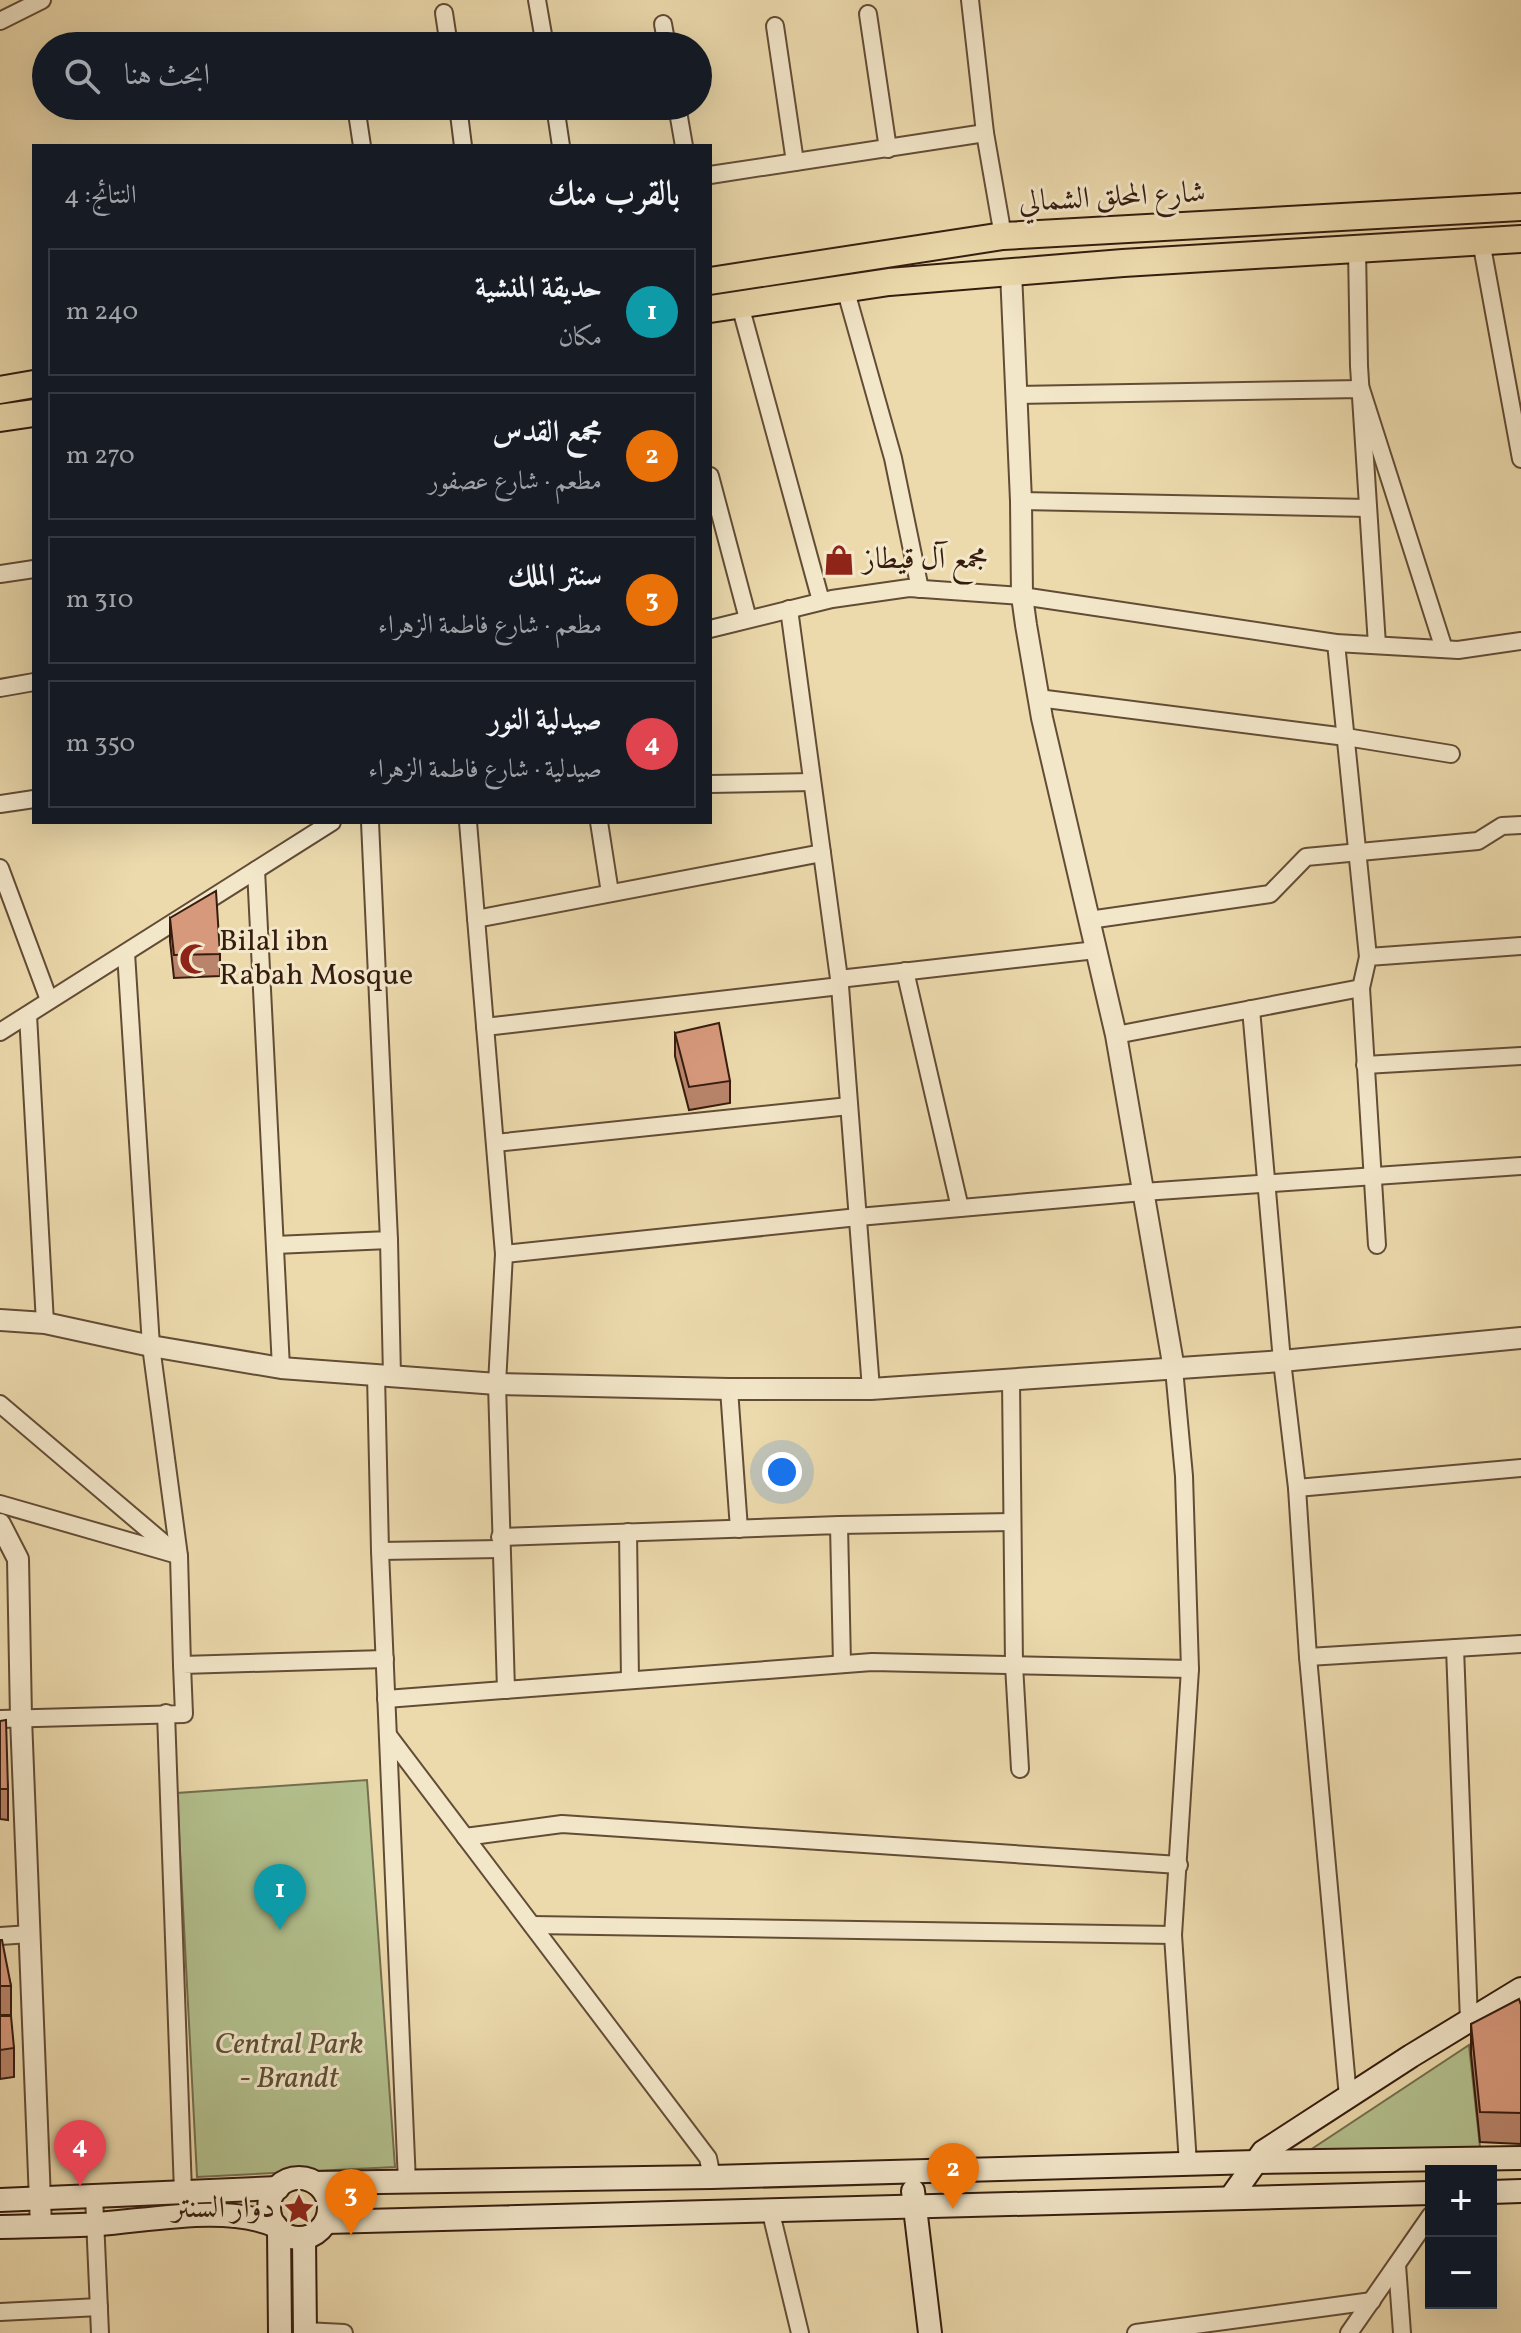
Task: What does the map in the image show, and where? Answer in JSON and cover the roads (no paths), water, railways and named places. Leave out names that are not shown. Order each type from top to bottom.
[{"type":"highway","name":"شارع المحلق الشمالي","points":[[712,281],[1005,237],[1521,207]]},
{"type":"highway","points":[[1005,237],[1032,252],[1009,272],[981,260],[980,252],[1005,237]]},
{"type":"highway","points":[[712,309],[889,282],[1521,239]]},
{"type":"highway","points":[[0,390],[32,384]]},
{"type":"highway","points":[[0,418],[32,413]]},
{"type":"main road","points":[[1231,2197],[1263,2152],[1521,1989]]},
{"type":"main road","points":[[0,2200],[278,2188],[296,2178],[316,2183],[407,2183],[1521,2158]]},
{"type":"main road","points":[[911,2171],[934,2332]]},
{"type":"main road","points":[[0,2227],[231,2214],[262,2220],[295,2238],[304,2238],[317,2233],[329,2214],[327,2197],[316,2183]]},
{"type":"main road","points":[[278,2188],[270,2202],[270,2211],[277,2228],[280,2333]]},
{"type":"main road","points":[[1497,2192],[1521,2191]]},
{"type":"main road","points":[[326,2222],[1425,2193]]},
{"type":"main road","points":[[304,2238],[305,2332]]},
{"type":"street","points":[[0,21],[42,0]]},
{"type":"street","points":[[537,0],[543,32]]},
{"type":"street","points":[[970,0],[985,133],[1005,237]]},
{"type":"street","points":[[444,13],[447,32]]},
{"type":"street","points":[[868,14],[888,149]]},
{"type":"street","points":[[663,24],[664,32]]},
{"type":"street","points":[[775,26],[795,162]]},
{"type":"street","points":[[358,120],[362,144]]},
{"type":"street","points":[[460,120],[463,144]]},
{"type":"street","points":[[557,120],[561,144]]},
{"type":"street","points":[[679,120],[684,144]]},
{"type":"street","points":[[712,175],[985,133]]},
{"type":"street","points":[[1481,241],[1521,459]]},
{"type":"street","points":[[1357,249],[1361,389],[1377,645]]},
{"type":"street","points":[[1009,272],[1021,501],[1022,596],[1038,698],[1116,1035],[1174,1369],[1184,1476],[1190,1669],[1173,1935],[1188,2164]]},
{"type":"street","points":[[845,288],[893,458],[920,589]]},
{"type":"street","points":[[740,305],[821,601]]},
{"type":"street","points":[[1016,395],[1361,389]]},
{"type":"street","points":[[1361,389],[1444,649]]},
{"type":"street","points":[[712,484],[748,619]]},
{"type":"street","points":[[1021,501],[1368,508]]},
{"type":"street","points":[[0,574],[32,569]]},
{"type":"street","points":[[712,628],[821,601],[909,588],[1022,596],[1336,643],[1458,650],[1521,641]]},
{"type":"street","points":[[789,609],[839,982],[871,1389]]},
{"type":"street","points":[[1336,643],[1368,957],[1361,988],[1377,1245]]},
{"type":"street","points":[[0,688],[32,682]]},
{"type":"street","points":[[1038,698],[1346,737],[1451,754]]},
{"type":"street","points":[[712,784],[812,782]]},
{"type":"street","points":[[0,804],[32,799]]},
{"type":"street","points":[[0,1032],[329,824]]},
{"type":"street","points":[[370,824],[389,1240],[380,1551],[407,2183]]},
{"type":"street","points":[[468,824],[504,1254],[497,1384],[506,1690]]},
{"type":"street","points":[[599,824],[610,893]]},
{"type":"street","points":[[1089,920],[1270,894],[1306,857],[1478,841],[1502,826],[1521,825]]},
{"type":"street","points":[[476,919],[822,853]]},
{"type":"street","points":[[0,868],[49,1000]]},
{"type":"street","points":[[256,870],[281,1368]]},
{"type":"street","points":[[1368,957],[1521,946]]},
{"type":"street","points":[[485,1027],[905,971],[1096,950]]},
{"type":"street","points":[[0,1719],[184,1714],[179,1556],[151,1346],[126,953]]},
{"type":"street","points":[[905,971],[960,1208]]},
{"type":"street","points":[[1116,1035],[1361,988]]},
{"type":"street","points":[[1251,1009],[1282,1361],[1297,1488],[1308,1657],[1348,2097]]},
{"type":"street","points":[[28,1015],[45,1323]]},
{"type":"street","points":[[1365,1065],[1521,1056]]},
{"type":"street","points":[[495,1143],[849,1106]]},
{"type":"street","points":[[504,1254],[858,1217],[1143,1192],[1521,1166]]},
{"type":"street","points":[[275,1245],[389,1240]]},
{"type":"street","points":[[0,1320],[45,1323],[151,1346],[281,1368],[497,1384],[729,1389],[871,1389],[1011,1380],[1282,1361],[1521,1338]]},
{"type":"street","points":[[1011,1380],[1014,1665],[1020,1769]]},
{"type":"street","points":[[729,1389],[739,1529]]},
{"type":"street","points":[[0,1404],[179,1556]]},
{"type":"street","points":[[1297,1488],[1521,1468]]},
{"type":"street","points":[[0,1504],[179,1556]]},
{"type":"street","points":[[380,1551],[628,1532],[1012,1522]]},
{"type":"street","points":[[0,1524],[18,1559],[21,1718],[41,2226]]},
{"type":"street","points":[[839,1525],[842,1664]]},
{"type":"street","points":[[628,1532],[630,1680]]},
{"type":"street","points":[[1308,1657],[1521,1644]]},
{"type":"street","points":[[1455,1648],[1469,2021]]},
{"type":"street","points":[[182,1665],[385,1659]]},
{"type":"street","points":[[386,1699],[872,1662],[1190,1669]]},
{"type":"street","points":[[166,1713],[183,2192]]},
{"type":"street","points":[[388,1735],[708,2158],[712,2177]]},
{"type":"street","points":[[465,1837],[562,1824],[1179,1865]]},
{"type":"street","points":[[532,1925],[1173,1935]]},
{"type":"street","points":[[0,1936],[30,1934]]},
{"type":"street","points":[[94,2196],[100,2333]]},
{"type":"street","points":[[770,2209],[800,2333]]},
{"type":"street","points":[[1349,2333],[1425,2224]]},
{"type":"street","points":[[1397,2265],[1402,2333]]},
{"type":"street","points":[[1136,2333],[1372,2301]]},
{"type":"street","points":[[0,2312],[99,2307]]},
{"type":"street","points":[[305,2332],[344,2333]]},
{"type":"place","name":"مجمع آل قيطاز","points":[[839,560]]},
{"type":"place","name":"Bilal ibn Rabah Mosque","points":[[195,959]]},
{"type":"place","name":"حديقة المنشية","points":[[280,1930]]},
{"type":"place","name":"صيدلية النور","points":[[80,2186]]},
{"type":"place","name":"دوار السنتر","points":[[299,2209]]},
{"type":"place","name":"مجمع القدس","points":[[953,2209]]},
{"type":"place","name":"سنتر الملك","points":[[351,2235]]},
{"type":"park label","name":"Central Park - Brandt","points":[[289,2062]]}]
